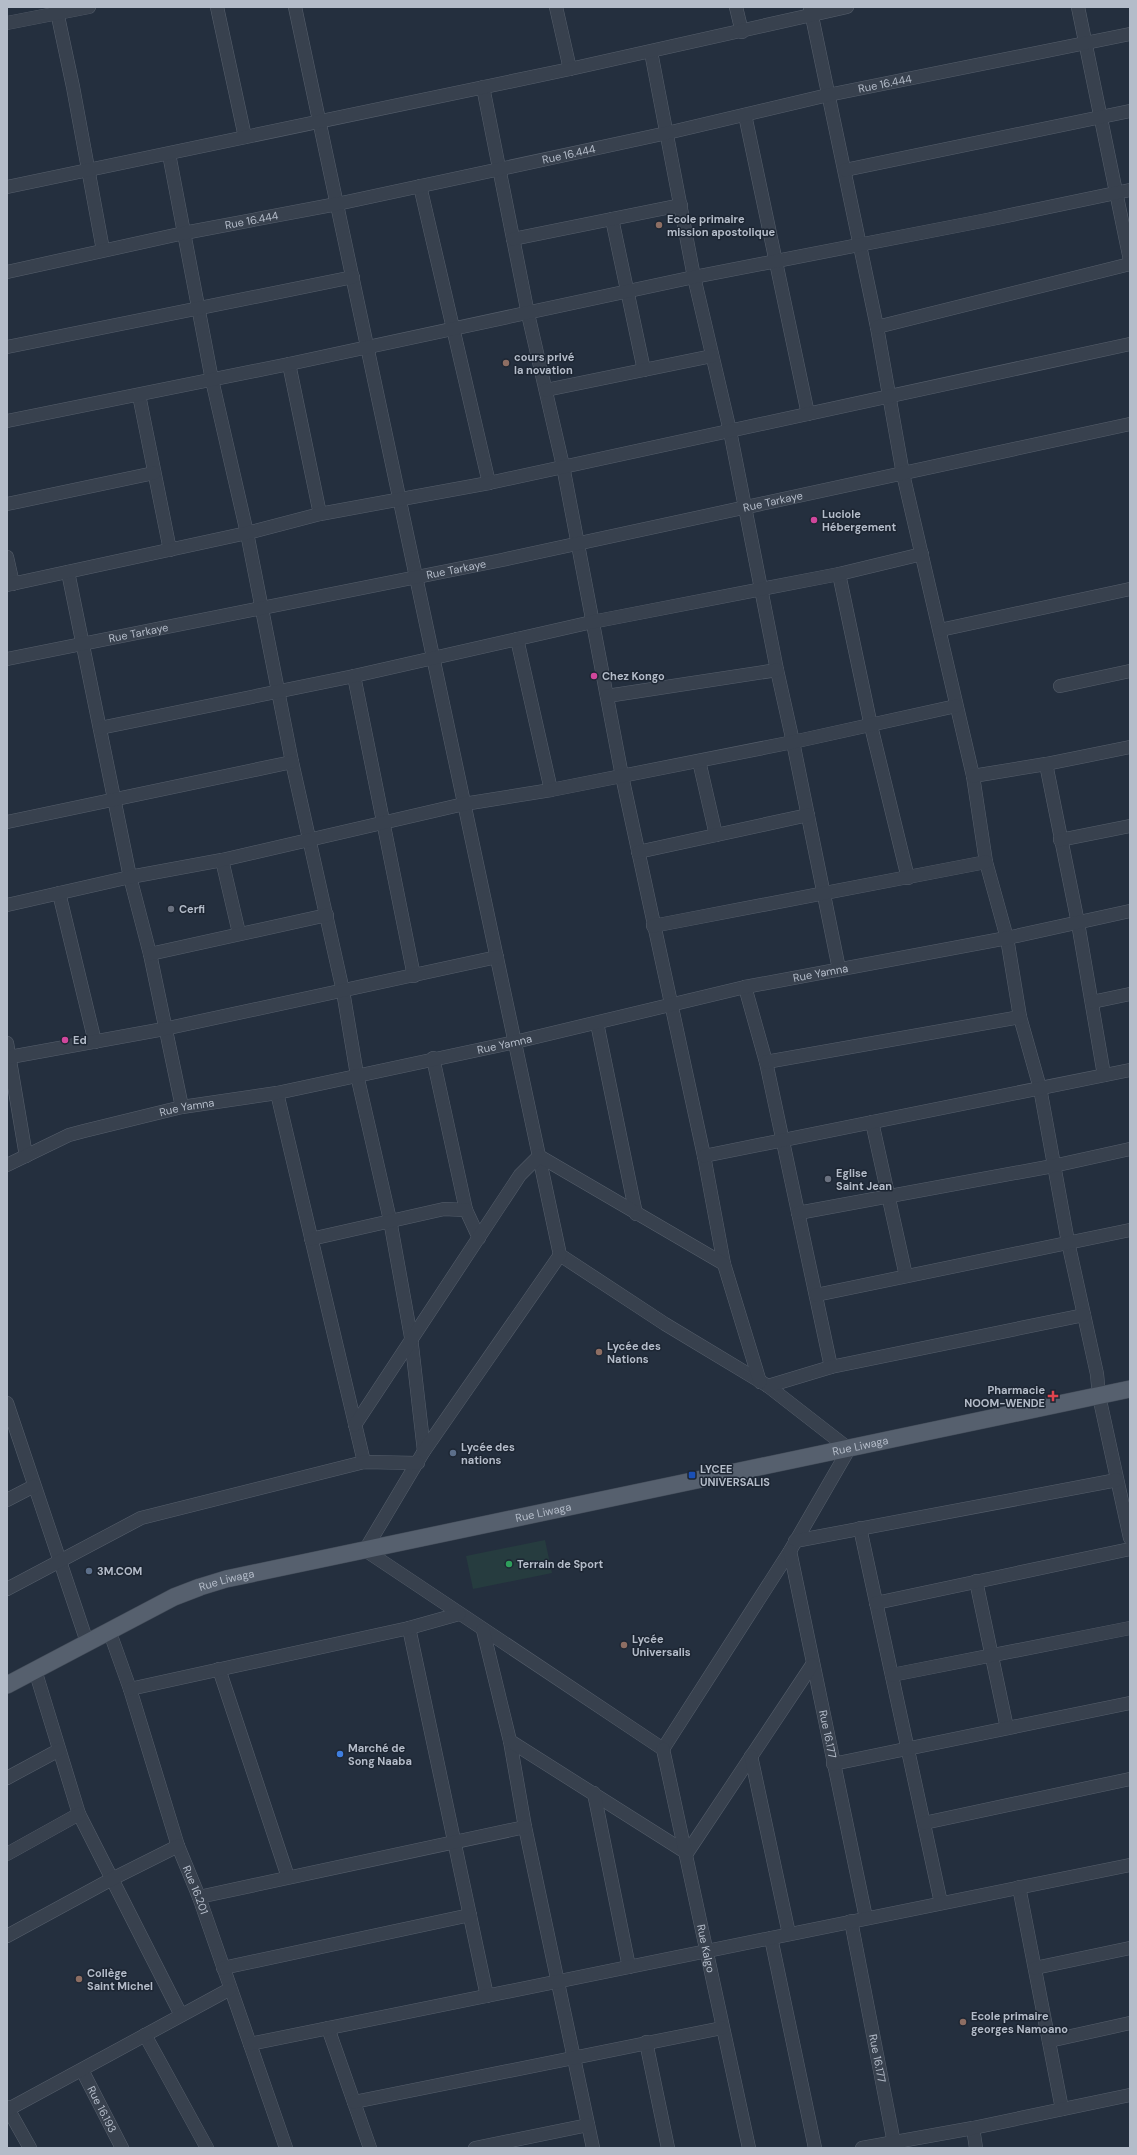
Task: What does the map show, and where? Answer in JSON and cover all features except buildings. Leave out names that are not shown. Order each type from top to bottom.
[{"type":"main road","name":"Rue Liwaga","points":[[7,1685],[109,1630],[174,1597],[200,1586],[1130,1389]]},
{"type":"street","points":[[7,23],[57,10],[89,7]]},
{"type":"street","points":[[217,7],[245,137]]},
{"type":"street","points":[[295,7],[560,1255],[665,1324],[764,1384],[849,1449],[792,1546],[663,1749],[459,1614],[366,1550],[424,1451],[560,1255]]},
{"type":"street","points":[[556,7],[570,69]]},
{"type":"street","points":[[736,7],[742,32]]},
{"type":"street","points":[[7,187],[651,52],[742,32],[810,11],[847,7]]},
{"type":"street","points":[[1078,7],[1102,117],[1130,260]]},
{"type":"street","points":[[57,10],[103,250]]},
{"type":"street","points":[[810,11],[878,327],[903,474],[973,776],[986,862],[1007,938],[1020,1016],[1040,1088],[1068,1242],[1097,1374],[1099,1396],[1130,1538]]},
{"type":"street","name":"Rue 16.444","points":[[7,272],[103,250],[337,204],[667,133],[745,116],[828,95],[1130,34]]},
{"type":"street","points":[[651,52],[694,277],[730,431],[776,670],[793,742],[839,969]]},
{"type":"street","points":[[483,87],[528,314],[562,466],[622,776],[653,926],[672,1006],[704,1156],[724,1264],[764,1384]]},
{"type":"street","points":[[845,170],[1130,111]]},
{"type":"street","points":[[745,116],[808,414]]},
{"type":"street","points":[[169,154],[212,380],[247,533],[292,762],[311,840],[343,992],[357,1075],[390,1220],[412,1338],[424,1451]]},
{"type":"street","points":[[420,186],[489,483]]},
{"type":"street","points":[[7,421],[368,348],[694,277],[861,245],[1130,190]]},
{"type":"street","points":[[514,239],[681,205]]},
{"type":"street","points":[[612,219],[644,370]]},
{"type":"street","points":[[878,327],[1130,264]]},
{"type":"street","points":[[7,347],[198,307],[353,277]]},
{"type":"street","points":[[7,557],[10,585],[247,533],[320,514],[489,483],[1130,344]]},
{"type":"street","points":[[546,390],[712,356]]},
{"type":"street","points":[[289,364],[320,514]]},
{"type":"street","points":[[139,395],[170,550]]},
{"type":"street","name":"Rue Tarkaye","points":[[7,660],[416,578],[1130,424]]},
{"type":"street","points":[[7,504],[154,473]]},
{"type":"street","points":[[100,728],[278,690],[354,676],[592,622],[840,574],[922,554]]},
{"type":"street","points":[[68,572],[130,877],[150,954],[164,1029],[182,1107]]},
{"type":"street","points":[[840,574],[871,726],[908,878]]},
{"type":"street","points":[[940,630],[1130,589]]},
{"type":"street","points":[[517,639],[550,790]]},
{"type":"street","points":[[607,696],[776,670]]},
{"type":"street","points":[[1060,686],[1130,671]]},
{"type":"street","points":[[354,676],[414,976]]},
{"type":"street","points":[[7,905],[130,877],[222,860],[464,804],[550,790],[699,761],[871,726],[956,706]]},
{"type":"street","points":[[973,776],[1046,764],[1130,747]]},
{"type":"street","points":[[699,761],[716,835]]},
{"type":"street","points":[[7,822],[292,762]]},
{"type":"street","points":[[1046,764],[1060,840],[1078,923],[1104,1075]]},
{"type":"street","points":[[638,852],[808,815]]},
{"type":"street","points":[[1060,840],[1130,826]]},
{"type":"street","points":[[222,860],[239,933]]},
{"type":"street","points":[[653,926],[986,862]]},
{"type":"street","points":[[59,893],[95,1042]]},
{"type":"street","name":"Rue Yamna","points":[[7,1165],[84,1131],[182,1107],[277,1093],[433,1058],[515,1042],[672,1006],[745,987],[1007,938],[1130,911]]},
{"type":"street","points":[[150,954],[239,933],[327,915]]},
{"type":"street","points":[[9,1062],[95,1042],[343,992],[497,957]]},
{"type":"street","points":[[745,987],[766,1062],[831,1367]]},
{"type":"street","points":[[1092,1002],[1130,994]]},
{"type":"street","points":[[766,1062],[1020,1016]]},
{"type":"street","points":[[597,1023],[636,1214]]},
{"type":"street","points":[[7,1042],[9,1062],[26,1156]]},
{"type":"street","points":[[433,1058],[466,1210],[479,1238]]},
{"type":"street","points":[[704,1156],[1130,1070]]},
{"type":"street","points":[[277,1093],[364,1462]]},
{"type":"street","points":[[872,1122],[906,1276]]},
{"type":"street","points":[[798,1213],[1053,1166],[1130,1149]]},
{"type":"street","points":[[539,1156],[724,1264]]},
{"type":"street","points":[[355,1425],[520,1175],[539,1156]]},
{"type":"street","points":[[311,1239],[444,1209],[466,1210]]},
{"type":"street","points":[[816,1295],[1130,1230]]},
{"type":"street","points":[[764,1384],[831,1367],[1084,1315]]},
{"type":"street","points":[[8,1411],[87,1642]]},
{"type":"street","points":[[7,1589],[141,1518],[364,1462],[418,1463]]},
{"type":"street","points":[[792,1546],[860,1528],[1117,1480]]},
{"type":"street","points":[[7,1500],[34,1486]]},
{"type":"street","points":[[860,1528],[941,1903]]},
{"type":"street","name":"Rue 16.177","points":[[792,1546],[812,1666],[866,1918]]},
{"type":"street","points":[[876,1603],[1130,1549]]},
{"type":"street","points":[[976,1581],[993,1655],[1007,1728]]},
{"type":"street","points":[[130,1690],[219,1669],[410,1628],[459,1614]]},
{"type":"street","points":[[410,1628],[487,1996]]},
{"type":"street","points":[[892,1675],[1130,1628]]},
{"type":"street","name":"Rue 16.201","points":[[109,1630],[130,1690],[178,1846],[199,1897],[286,2148]]},
{"type":"street","points":[[483,1630],[510,1741],[525,1827],[593,2148]]},
{"type":"street","points":[[510,1741],[687,1853],[812,1666]]},
{"type":"street","points":[[219,1669],[288,1877]]},
{"type":"street","points":[[35,1670],[79,1814],[110,1880],[181,2015]]},
{"type":"street","points":[[833,1764],[1130,1703]]},
{"type":"street","name":"Rue Kalgo","points":[[663,1749],[687,1853],[722,2028],[749,2148]]},
{"type":"street","points":[[7,1778],[60,1750]]},
{"type":"street","points":[[751,1756],[789,1934]]},
{"type":"street","points":[[924,1823],[1130,1779]]},
{"type":"street","points":[[594,1793],[629,1967]]},
{"type":"street","points":[[7,1854],[79,1814]]},
{"type":"street","points":[[199,1897],[525,1827]]},
{"type":"street","points":[[7,1936],[110,1880],[178,1846]]},
{"type":"street","points":[[250,2044],[1130,1865]]},
{"type":"street","points":[[1019,1887],[1062,2109]]},
{"type":"street","points":[[223,1968],[470,1916]]},
{"type":"street","name":"Rue 16.177","points":[[851,1921],[895,2145]]},
{"type":"street","points":[[771,1938],[815,2148]]},
{"type":"street","points":[[1035,1968],[1130,1948]]},
{"type":"street","points":[[30,2148],[7,2109],[230,1989]]},
{"type":"street","points":[[1049,2041],[1130,2023]]},
{"type":"street","points":[[328,2028],[370,2148]]},
{"type":"street","points":[[354,2102],[646,2042],[722,2028]]},
{"type":"street","points":[[145,2035],[207,2148]]},
{"type":"street","points":[[646,2042],[668,2148]]},
{"type":"street","name":"Rue 16.193","points":[[82,2070],[122,2148]]},
{"type":"street","points":[[862,2148],[895,2145],[1130,2095]]},
{"type":"street","points":[[475,2148],[588,2125]]},
{"type":"street","points":[[973,2128],[976,2148]]},
{"type":"green space","name":"Terrain de Sport","points":[[545,1540],[552,1573],[473,1589],[466,1556]]},
{"type":"place","name":"Ecole primaire mission apostolique","points":[[659,225]]},
{"type":"place","name":"cours privé la novation","points":[[506,363]]},
{"type":"place","name":"Luciole Hébergement","points":[[814,520]]},
{"type":"place","name":"Chez Kongo","points":[[594,676]]},
{"type":"place","name":"Cerfi","points":[[171,909]]},
{"type":"place","name":"Ed","points":[[65,1040]]},
{"type":"place","name":"Eglise Saint Jean","points":[[828,1179]]},
{"type":"place","name":"Lycée des Nations","points":[[599,1352]]},
{"type":"place","name":"Pharmacie NOOM-WENDE","points":[[1053,1396]]},
{"type":"place","name":"Lycée des nations","points":[[453,1453]]},
{"type":"place","name":"LYCEE UNIVERSALIS","points":[[692,1475]]},
{"type":"place","name":"Terrain de Sport","points":[[509,1564]]},
{"type":"place","name":"3M.COM","points":[[89,1571]]},
{"type":"place","name":"Lycée Universalis","points":[[624,1645]]},
{"type":"place","name":"Marché de Song Naaba","points":[[340,1754]]},
{"type":"place","name":"Collège Saint Michel","points":[[79,1979]]},
{"type":"place","name":"Ecole primaire georges Namoano","points":[[963,2022]]}]
